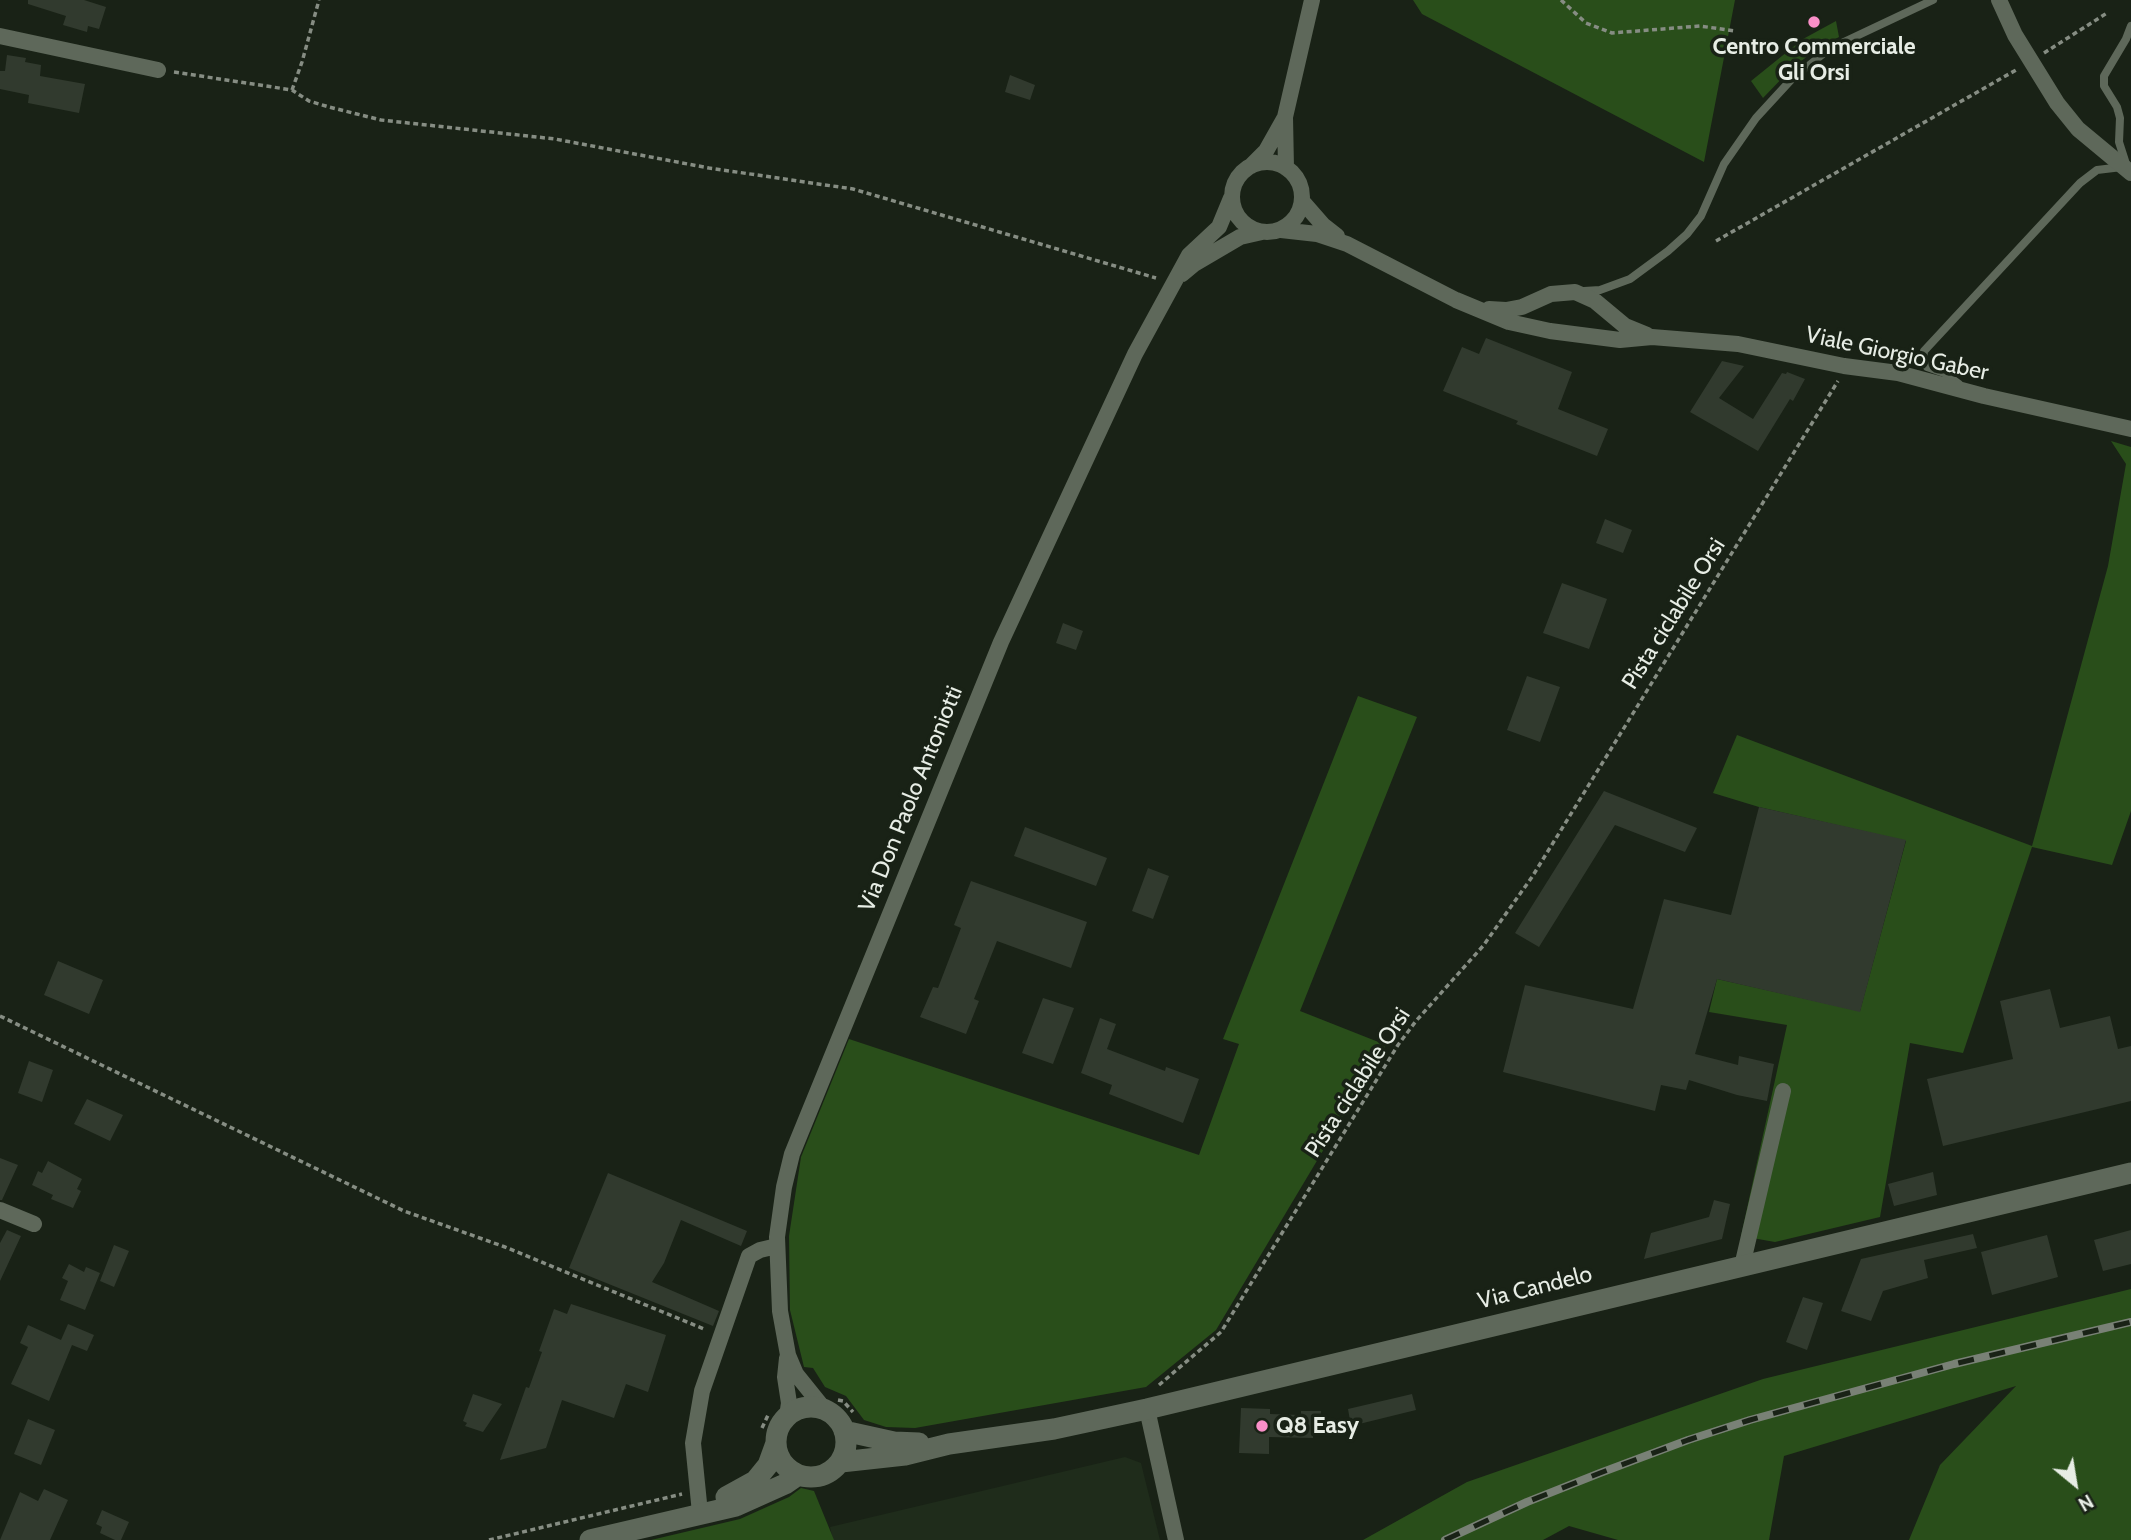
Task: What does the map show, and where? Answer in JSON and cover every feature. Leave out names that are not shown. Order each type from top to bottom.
[{"type":"street","points":[[1999,0],[2030,61],[2057,103],[2078,129],[2127,171]]},
{"type":"street","points":[[1286,168],[1285,117],[1313,1]]},
{"type":"street","points":[[0,36],[158,70]]},
{"type":"street","points":[[1250,167],[1268,162],[1286,168],[1299,182],[1302,201],[1295,218],[1281,230],[1262,232],[1252,229],[1237,216],[1231,198],[1236,180],[1266,151],[1285,117]]},
{"type":"street","name":"Via Don Paolo Antoniotti","points":[[827,1404],[813,1398],[796,1374],[788,1355],[780,1311],[777,1247],[784,1187],[792,1154],[1001,642],[1135,354],[1189,255],[1219,227],[1231,198]]},
{"type":"street","name":"Viale Giorgio Gaber","points":[[1302,201],[1323,225],[1347,244]]},
{"type":"street","name":"Viale Giorgio Gaber","points":[[1281,230],[1317,234],[1347,244],[1456,300],[1509,322],[1550,331],[1620,340],[1652,337],[1738,344],[1844,366],[1898,373],[2131,429]]},
{"type":"street","name":"Via Don Paolo Antoniotti","points":[[1173,283],[1194,264],[1240,237],[1262,232]]},
{"type":"street","name":"Viale Giorgio Gaber","points":[[1479,308],[1506,310],[1522,307],[1551,293],[1574,292],[1595,301],[1625,326],[1652,337]]},
{"type":"street","points":[[1742,1266],[1783,1091]]},
{"type":"street","name":"Via Candelo","points":[[798,1475],[817,1477],[826,1474],[841,1462],[905,1455],[949,1444],[1054,1429],[1149,1400],[1742,1266],[2131,1173]]},
{"type":"street","points":[[0,1210],[34,1224]]},
{"type":"street","points":[[700,1513],[693,1443],[702,1391],[755,1238]]},
{"type":"street","points":[[749,1256],[760,1250],[777,1247]]},
{"type":"street","name":"Via Don Paolo Antoniotti","points":[[779,1411],[789,1403],[785,1377],[788,1355]]},
{"type":"street","points":[[1149,1400],[1176,1540]]},
{"type":"street","points":[[700,1513],[755,1480],[768,1465],[768,1438],[781,1424],[779,1411],[827,1404],[840,1422],[851,1424],[841,1462]]},
{"type":"street","name":"Via Candelo","points":[[851,1424],[894,1442],[949,1444]]},
{"type":"street","points":[[590,1540],[736,1506],[785,1484],[798,1475],[783,1462],[768,1438]]},
{"type":"lane","points":[[1574,292],[1601,290],[1630,279],[1687,234],[1701,216],[1716,178],[1737,145],[1756,118],[1790,80],[1829,49],[1933,0]]},
{"type":"lane","points":[[1970,392],[1944,373],[1927,367],[1923,361],[1924,351],[2080,183],[2097,170],[2127,171],[2119,142],[2120,118],[2117,107],[2104,86],[2104,76],[2131,26]]},
{"type":"path","points":[[292,90],[319,0]]},
{"type":"path","points":[[1561,0],[1586,23],[1612,33],[1700,26],[1735,31]]},
{"type":"path","points":[[1716,241],[2030,61],[2107,13]]},
{"type":"path","points":[[158,70],[292,90],[319,104],[381,120],[555,139],[709,168],[853,189],[1173,283]]},
{"type":"path","name":"Pista ciclabile Orsi","points":[[1149,1400],[1221,1332],[1398,1045],[1483,946],[1532,877],[1838,380],[1844,366]]},
{"type":"path","points":[[0,1016],[404,1211],[505,1248],[721,1336]]},
{"type":"path","points":[[827,1404],[843,1401],[851,1424]]},
{"type":"path","points":[[768,1438],[779,1411]]},
{"type":"path","points":[[489,1540],[698,1491]]},
{"type":"shaded area","points":[[1125,1457],[1141,1463],[1160,1540],[833,1540],[830,1527]]},
{"type":"green space","points":[[1413,0],[1735,0],[1704,162],[1422,14]]},
{"type":"green space","points":[[1836,21],[1839,37],[1818,48],[1791,69],[1763,98],[1751,81],[1803,39]]},
{"type":"green space","points":[[2111,441],[2131,447],[2131,811],[2112,865],[2032,847],[1963,1053],[1910,1043],[1880,1217],[1775,1242],[1741,1236],[1787,1025],[1709,1012],[1717,979],[1860,1011],[1906,841],[1759,807],[1713,793],[1737,735],[2032,846],[2108,566],[2126,464]]},
{"type":"green space","points":[[1358,696],[1417,717],[1300,1011],[1386,1045],[1216,1330],[1146,1387],[915,1428],[886,1427],[864,1420],[846,1396],[825,1387],[813,1368],[804,1367],[790,1310],[789,1236],[801,1157],[849,1039],[1199,1155],[1239,1044],[1223,1039]]},
{"type":"green space","points":[[2131,1289],[2131,1540],[1909,1540],[1940,1465],[2016,1386],[1784,1456],[1769,1540],[1618,1540],[1569,1526],[1543,1540],[1363,1540],[1467,1482],[1763,1379]]},
{"type":"green space","points":[[801,1488],[814,1491],[834,1540],[651,1540],[740,1519],[789,1497]]},
{"type":"building","points":[[28,0],[84,0],[106,7],[99,29],[88,26],[87,32],[63,25],[66,16],[28,4]]},
{"type":"building","points":[[7,55],[26,58],[25,62],[41,65],[40,76],[85,84],[79,113],[28,103],[29,95],[0,89],[0,71],[5,71]]},
{"type":"building","points":[[1010,75],[1035,85],[1030,100],[1005,92]]},
{"type":"building","points":[[1486,338],[1572,372],[1558,409],[1608,429],[1597,456],[1443,391],[1462,347],[1479,354]]},
{"type":"building","points":[[1722,361],[1744,366],[1719,398],[1753,419],[1782,373],[1787,372],[1805,379],[1758,451],[1690,412]]},
{"type":"building","points":[[1605,519],[1632,530],[1623,553],[1596,543]]},
{"type":"building","points":[[1562,583],[1607,599],[1589,649],[1543,633]]},
{"type":"building","points":[[1063,623],[1083,631],[1076,650],[1056,643]]},
{"type":"building","points":[[1527,676],[1560,687],[1540,742],[1507,730]]},
{"type":"building","points":[[1604,791],[1697,828],[1685,852],[1615,825],[1539,947],[1515,933]]},
{"type":"building","points":[[1759,807],[1906,840],[1860,1012],[1717,979],[1695,1054],[1738,1065],[1739,1056],[1774,1064],[1767,1101],[1689,1080],[1686,1090],[1661,1085],[1655,1111],[1503,1072],[1525,985],[1633,1009],[1664,899],[1731,915]]},
{"type":"building","points":[[1025,827],[1107,858],[1096,886],[1014,856]]},
{"type":"building","points":[[1148,868],[1169,876],[1153,919],[1132,911]]},
{"type":"building","points":[[971,881],[1087,922],[1071,968],[997,941],[974,999],[979,1001],[966,1034],[920,1017],[933,987],[938,988],[961,928],[954,925]]},
{"type":"building","points":[[58,961],[103,980],[89,1014],[44,995]]},
{"type":"building","points":[[2050,989],[2060,1028],[2110,1016],[2118,1049],[2131,1046],[2131,1101],[1943,1146],[1927,1079],[2013,1059],[2000,1001]]},
{"type":"building","points":[[1043,998],[1074,1008],[1053,1064],[1022,1053]]},
{"type":"building","points":[[1100,1018],[1116,1024],[1107,1049],[1165,1071],[1166,1067],[1199,1079],[1183,1123],[1109,1094],[1112,1085],[1081,1073]]},
{"type":"building","points":[[29,1061],[53,1070],[42,1102],[18,1093]]},
{"type":"building","points":[[87,1099],[123,1115],[110,1141],[74,1124]]},
{"type":"building","points":[[0,1158],[18,1165],[2,1200],[0,1200]]},
{"type":"building","points":[[48,1161],[82,1179],[77,1189],[81,1191],[73,1208],[51,1199],[53,1195],[32,1185],[38,1171],[42,1173]]},
{"type":"building","points":[[1933,1172],[1937,1195],[1894,1206],[1888,1184]]},
{"type":"building","points":[[608,1173],[747,1231],[741,1246],[681,1220],[664,1263],[652,1282],[719,1311],[713,1326],[569,1268]]},
{"type":"building","points":[[1714,1200],[1730,1204],[1722,1239],[1644,1259],[1651,1233],[1709,1217]]},
{"type":"building","points":[[7,1230],[21,1236],[0,1281],[0,1243]]},
{"type":"building","points":[[2131,1230],[2131,1264],[2103,1271],[2094,1240]]},
{"type":"building","points":[[1973,1234],[1977,1248],[1924,1260],[1928,1278],[1883,1291],[1871,1321],[1841,1311],[1861,1259]]},
{"type":"building","points":[[2047,1235],[2058,1277],[1992,1295],[1981,1252]]},
{"type":"building","points":[[114,1245],[129,1251],[114,1287],[100,1281]]},
{"type":"building","points":[[69,1264],[84,1272],[86,1267],[100,1273],[85,1310],[60,1300],[68,1281],[62,1278]]},
{"type":"building","points":[[1803,1297],[1823,1303],[1807,1350],[1786,1342]]},
{"type":"building","points":[[571,1304],[666,1335],[648,1392],[626,1384],[614,1418],[562,1400],[546,1448],[500,1460],[526,1387],[529,1388],[542,1352],[539,1351],[554,1309],[567,1314]]},
{"type":"building","points":[[68,1324],[94,1335],[87,1351],[72,1345],[49,1401],[11,1384],[28,1347],[20,1343],[28,1325],[61,1340]]},
{"type":"building","points":[[473,1394],[502,1404],[483,1432],[465,1426],[467,1423],[463,1421]]},
{"type":"building","points":[[1412,1394],[1416,1410],[1351,1426],[1348,1409]]},
{"type":"building","points":[[1241,1408],[1270,1409],[1270,1414],[1301,1415],[1301,1411],[1321,1411],[1320,1435],[1313,1435],[1313,1438],[1269,1437],[1269,1454],[1239,1453]]},
{"type":"building","points":[[28,1419],[55,1430],[41,1465],[14,1454]]},
{"type":"building","points":[[44,1489],[68,1500],[50,1540],[0,1540],[20,1492],[38,1501]]},
{"type":"building","points":[[102,1510],[129,1522],[121,1540],[100,1533],[102,1527],[96,1524]]},
{"type":"railway","points":[[1445,1540],[1527,1502],[1600,1473],[1750,1420],[1954,1364],[2131,1322]]},
{"type":"place","name":"Centro Commerciale Gli Orsi","points":[[1814,22]]},
{"type":"place","name":"Q8 Easy","points":[[1262,1426]]}]
